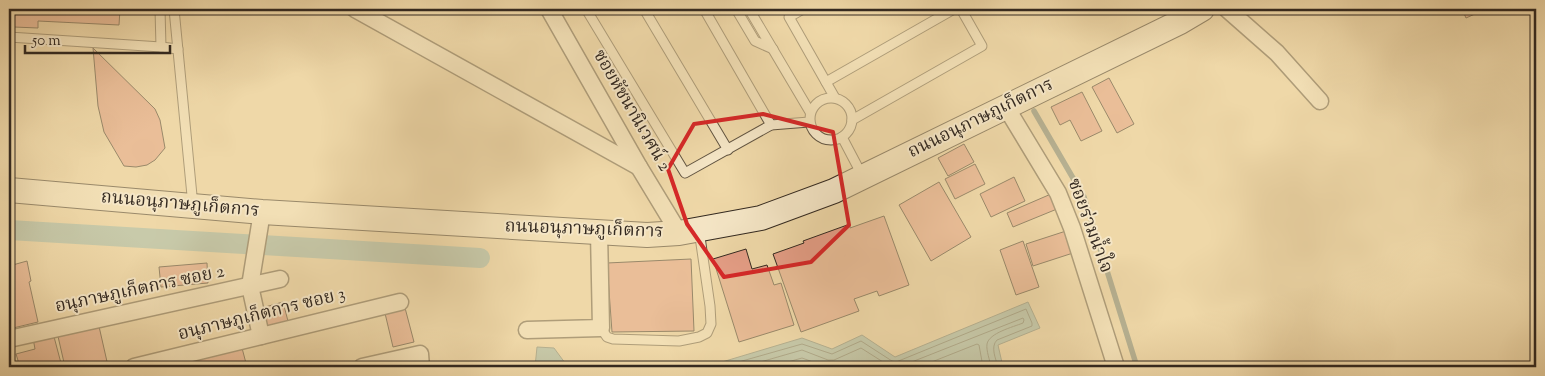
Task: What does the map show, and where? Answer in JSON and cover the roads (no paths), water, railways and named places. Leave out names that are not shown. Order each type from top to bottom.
[{"type":"street","points":[[354,9],[639,167]]},
{"type":"street","name":"ซอยหัชนานิเวศน์ 2","points":[[548,9],[639,167],[689,232]]},
{"type":"street","name":"ถนนอนุภาษภูเก็ตการ","points":[[9,190],[262,212],[647,235],[689,232],[761,218],[834,191],[1180,22],[1202,9]]},
{"type":"street","points":[[1227,9],[1277,53],[1320,101]]},
{"type":"street","name":"ซอยร่วมน้ำใจ","points":[[1006,107],[1058,193],[1072,228],[1116,367]]},
{"type":"street","points":[[261,336],[250,286],[262,212]]},
{"type":"street","points":[[528,330],[601,328],[599,232]]},
{"type":"street","name":"อนุภาษภูเก็ตการ ซอย 2","points":[[9,339],[280,279]]},
{"type":"street","name":"อนุภาษภูเก็ตการ ซอย 3","points":[[134,367],[400,302]]},
{"type":"street","points":[[362,367],[420,360]]},
{"type":"lane","points":[[160,9],[161,47]]},
{"type":"lane","points":[[174,9],[193,206]]},
{"type":"lane","points":[[586,9],[685,173],[771,125],[809,122]]},
{"type":"lane","points":[[644,9],[728,150]]},
{"type":"lane","points":[[704,9],[771,125]]},
{"type":"lane","points":[[736,9],[755,41],[773,49]]},
{"type":"lane","points":[[749,9],[810,112]]},
{"type":"lane","points":[[826,82],[954,9]]},
{"type":"lane","points":[[852,120],[982,46],[960,9]]},
{"type":"lane","points":[[800,10],[789,17],[835,98]]},
{"type":"lane","points":[[9,37],[178,49]]},
{"type":"lane","points":[[825,98],[835,98],[844,102],[850,110],[852,120],[849,130],[842,137],[832,140],[822,138],[814,132],[809,122],[810,112],[816,104],[825,98]]},
{"type":"lane","points":[[842,137],[863,177]]},
{"type":"lane","points":[[601,328],[607,337],[613,339],[679,341],[699,338],[707,333],[711,324],[710,306],[689,232]]},
{"type":"water","points":[[1028,302],[1040,328],[998,345],[1003,367],[721,367],[722,362],[802,338],[832,349],[862,335],[895,357]]},
{"type":"water","points":[[537,347],[554,348],[568,367],[535,367]]},
{"type":"waterway","points":[[1034,111],[1084,197],[1137,367]]},
{"type":"waterway","points":[[9,230],[480,258]]}]
